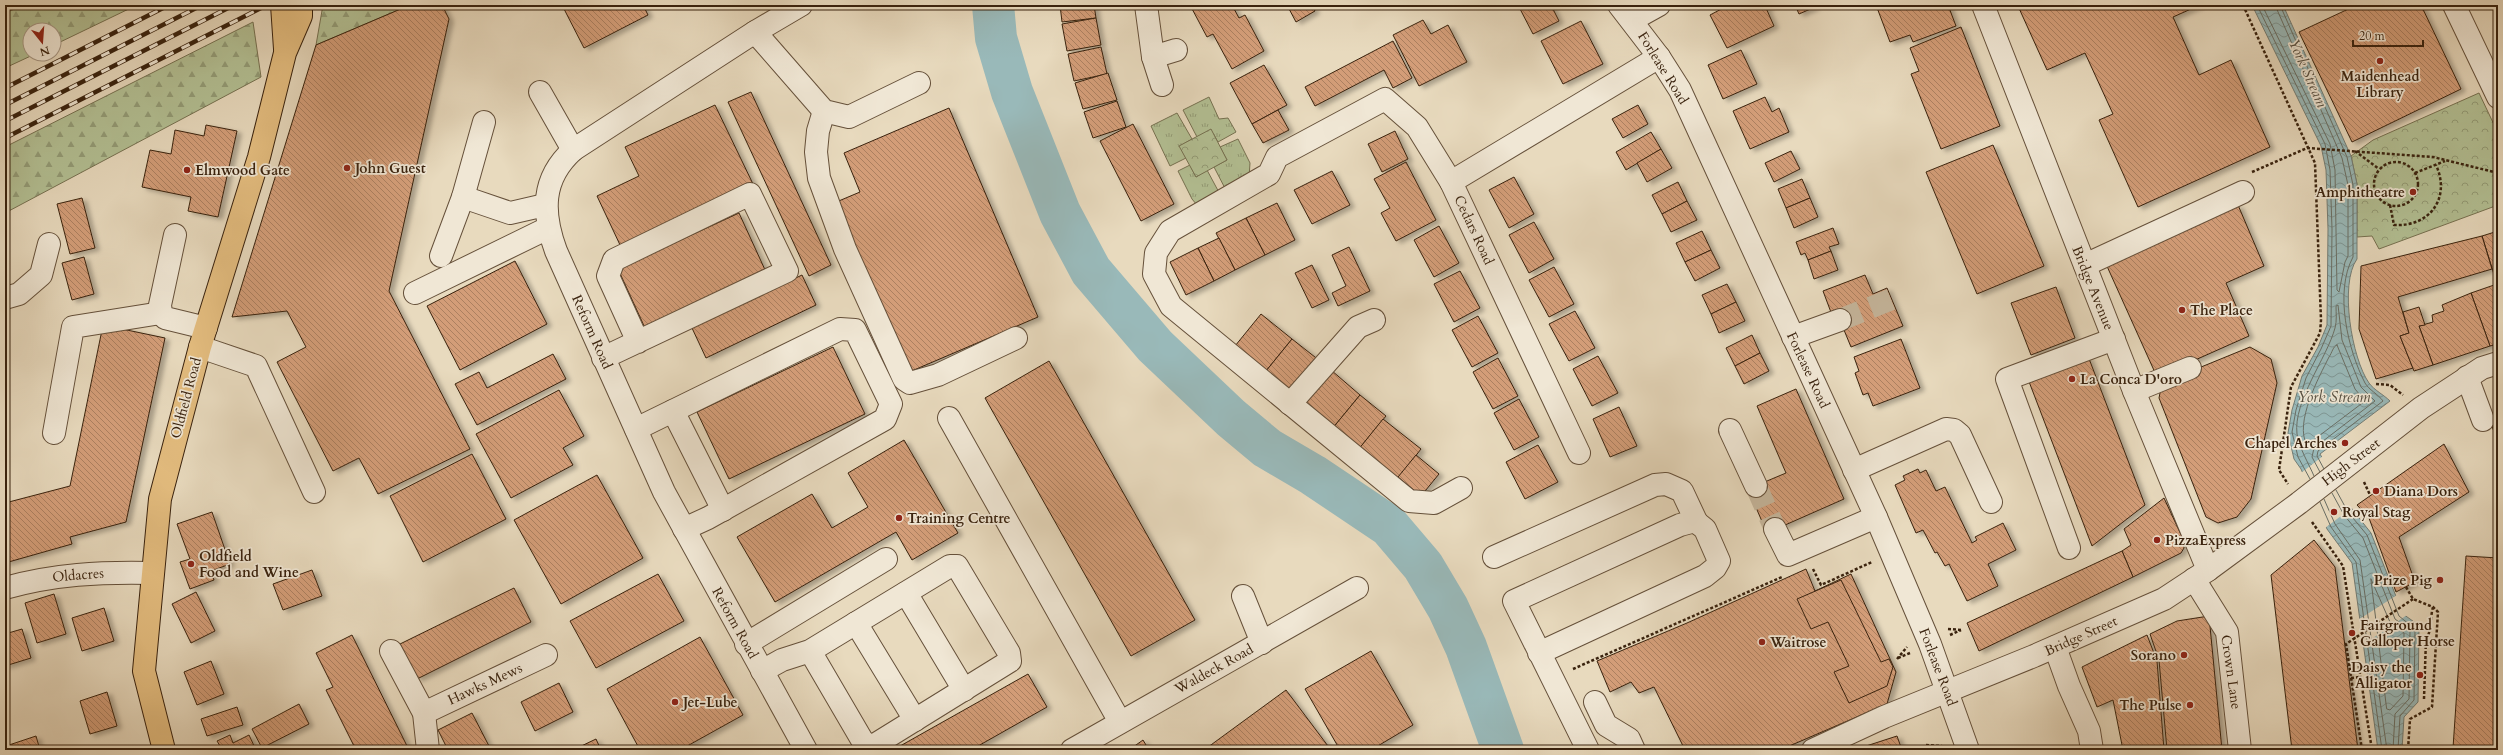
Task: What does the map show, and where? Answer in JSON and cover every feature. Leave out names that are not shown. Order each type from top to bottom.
[{"type":"main road","name":"Oldfield Road","points":[[282,5],[285,52]]},
{"type":"main road","name":"Oldfield Road","points":[[161,749],[144,671],[151,573],[163,483],[203,337],[259,157],[285,52],[301,16],[301,5]]},
{"type":"street","name":"Reform Road","points":[[801,5],[755,32],[573,150],[561,160],[545,205],[548,228],[603,358],[664,492],[746,644],[806,750]]},
{"type":"street","points":[[1146,5],[1153,57],[1162,85]]},
{"type":"street","points":[[1626,13],[1659,5]]},
{"type":"street","name":"Bridge Avenue","points":[[1983,5],[2134,391],[2201,574]]},
{"type":"street","points":[[2454,5],[2498,97]]},
{"type":"street","name":"Forlease Road","points":[[1626,13],[1659,57],[1680,90],[1876,517],[1928,638],[1968,750]]},
{"type":"street","points":[[755,32],[824,111],[849,117],[919,83]]},
{"type":"street","points":[[1153,57],[1176,50]]},
{"type":"street","name":"Cedars Road","points":[[1579,453],[1451,182],[1659,57]]},
{"type":"street","points":[[540,92],[573,150]]},
{"type":"street","points":[[1451,182],[1417,127],[1385,99],[1277,157],[1269,174],[1170,231],[1156,253],[1154,274],[1171,306],[1409,501],[1434,503],[1461,488]]},
{"type":"street","points":[[824,111],[818,132],[816,152],[819,178],[845,250],[904,379],[910,383],[933,377],[1016,338]]},
{"type":"street","points":[[441,256],[463,198],[484,122]]},
{"type":"street","points":[[2085,265],[2244,192]]},
{"type":"street","points":[[603,358],[638,342],[787,271],[750,194],[614,260],[608,276],[638,342]]},
{"type":"street","points":[[463,198],[510,213],[545,205]]},
{"type":"street","points":[[414,293],[548,228]]},
{"type":"street","points":[[175,235],[160,306],[161,313],[165,318],[256,366],[314,492]]},
{"type":"street","points":[[5,298],[19,294],[41,275],[49,244]]},
{"type":"street","points":[[54,433],[73,327],[161,313]]},
{"type":"street","points":[[1290,404],[1358,327],[1374,320]]},
{"type":"street","points":[[1794,338],[1840,320]]},
{"type":"street","points":[[636,429],[840,329],[855,330],[891,404],[885,420],[723,510],[684,529]]},
{"type":"street","points":[[2069,548],[2007,379],[2114,339]]},
{"type":"street","name":"High Street","points":[[2201,574],[2304,499],[2421,408],[2482,368],[2498,363]]},
{"type":"street","points":[[2134,391],[2190,368]]},
{"type":"street","points":[[2467,377],[2483,420]]},
{"type":"street","points":[[673,411],[723,510]]},
{"type":"street","points":[[949,418],[1120,722]]},
{"type":"street","points":[[1854,470],[1946,429],[1954,430],[1960,435],[1991,502]]},
{"type":"street","points":[[1730,430],[1756,486]]},
{"type":"street","points":[[1494,557],[1656,485],[1666,484],[1682,491],[1698,523],[1705,529],[1719,561],[1715,568],[1705,576],[1539,653]]},
{"type":"street","points":[[1775,529],[1788,555],[1876,517]]},
{"type":"street","points":[[1588,750],[1514,601],[1680,525],[1695,521],[1698,523]]},
{"type":"street","points":[[746,644],[886,559]]},
{"type":"street","points":[[762,671],[782,660],[810,651],[950,566],[957,566],[1009,653],[1010,661],[1006,665],[876,744],[868,746],[862,740],[810,651]]},
{"type":"street","name":"Oldacres","points":[[5,588],[34,580],[88,572],[151,573]]},
{"type":"street","name":"Bridge Street","points":[[1813,750],[1884,717],[2055,647],[2164,599],[2201,574]]},
{"type":"street","name":"Crown Lane","points":[[2201,574],[2227,632],[2240,750]]},
{"type":"street","name":"Waldeck Road","points":[[1072,750],[1357,588]]},
{"type":"street","points":[[906,593],[964,690]]},
{"type":"street","points":[[1244,596],[1262,643]]},
{"type":"street","points":[[856,623],[915,720]]},
{"type":"street","points":[[2055,647],[2069,686],[2089,731],[2092,750]]},
{"type":"street","points":[[391,651],[424,712],[428,750]]},
{"type":"street","name":"Hawks Mews","points":[[424,712],[546,655]]},
{"type":"street","points":[[1595,702],[1606,725],[1629,740],[1634,750]]},
{"type":"path","points":[[2243,5],[2315,163],[2321,320],[2320,333],[2291,387],[2279,470],[2283,476]]},
{"type":"path","points":[[2307,148],[2433,157],[2498,172]]},
{"type":"path","points":[[2354,151],[2379,169]]},
{"type":"path","points":[[2415,173],[2446,161]]},
{"type":"path","points":[[2398,162],[2405,164],[2415,173],[2418,187],[2415,194],[2404,204],[2390,205],[2377,197],[2374,190],[2374,182],[2379,169],[2384,164],[2398,162]]},
{"type":"path","points":[[2390,205],[2394,226],[2407,226],[2420,222],[2431,213],[2439,201],[2442,187],[2436,164]]},
{"type":"path","points":[[2376,384],[2390,385],[2421,408]]},
{"type":"path","points":[[2304,499],[2343,566],[2353,638],[2372,750]]},
{"type":"path","points":[[1810,564],[1821,585],[1861,567]]},
{"type":"path","points":[[1552,679],[1789,574]]},
{"type":"path","points":[[2406,587],[2413,599],[2433,607],[2438,612],[2432,707],[2410,719],[2408,750]]},
{"type":"path","points":[[2362,750],[2346,644],[2413,599]]},
{"type":"path","points":[[2424,699],[2426,639],[2429,634],[2430,617],[2433,607]]},
{"type":"path","points":[[2351,678],[2360,677]]},
{"type":"green space","points":[[24,5],[137,5],[62,41],[62,22],[22,22],[22,60],[5,68],[5,13]]},
{"type":"green space","points":[[323,5],[410,5],[316,45]]},
{"type":"green space","points":[[253,22],[261,77],[5,213],[5,147]]},
{"type":"green space","points":[[2479,93],[2498,133],[2498,205],[2379,249],[2372,236],[2357,237],[2357,184],[2351,156],[2373,140]]},
{"type":"green space","points":[[1209,97],[1219,119],[1228,118],[1236,132],[1218,142],[1211,130],[1197,137],[1183,110]]},
{"type":"green space","points":[[1177,113],[1192,139],[1180,146],[1186,158],[1170,166],[1151,126]]},
{"type":"green space","points":[[1211,129],[1227,160],[1196,177],[1179,146]]},
{"type":"green space","points":[[1238,139],[1250,163],[1249,178],[1229,196],[1214,167],[1227,160],[1220,147]]},
{"type":"green space","points":[[1190,165],[1196,177],[1207,170],[1222,198],[1201,210],[1192,199],[1178,171]]},
{"type":"water","name":"York Stream","points":[[2252,5],[2283,5],[2351,156],[2357,184],[2357,259],[2352,271],[2349,286],[2348,303],[2350,321],[2357,357],[2363,372],[2371,386],[2390,401],[2320,454],[2352,509],[2371,533],[2403,614],[2417,624],[2419,628],[2418,702],[2404,717],[2402,750],[2378,750],[2352,563],[2327,529],[2301,469],[2294,459],[2288,433],[2292,410],[2302,376],[2318,347],[2327,325],[2328,229],[2326,170],[2321,146]]},
{"type":"pier","points":[[2323,456],[2353,507],[2325,528],[2301,473]]},
{"type":"pier","points":[[2397,595],[2407,615],[2361,646],[2358,620]]},
{"type":"building","name":"John Guest","points":[[410,5],[442,5],[449,19],[389,291],[470,449],[378,494],[359,458],[333,471],[277,362],[306,347],[287,311],[232,317],[316,45]]},
{"type":"building","points":[[562,5],[643,5],[648,15],[584,48]]},
{"type":"building","points":[[1060,5],[1094,5],[1096,18],[1062,22]]},
{"type":"building","points":[[1190,5],[1232,5],[1239,18],[1245,15],[1264,51],[1232,69],[1213,34],[1207,37]]},
{"type":"building","points":[[1287,5],[1312,5],[1315,11],[1296,22]]},
{"type":"building","points":[[1518,5],[1551,5],[1559,21],[1533,34]]},
{"type":"building","points":[[1729,5],[1771,5],[1766,8],[1774,26],[1727,48],[1710,15]]},
{"type":"building","points":[[1795,5],[1815,5],[1815,7],[1799,14]]},
{"type":"building","points":[[1876,5],[1948,5],[1956,26],[1913,42],[1910,35],[1890,42]]},
{"type":"building","points":[[2200,5],[2173,17],[2199,75],[2231,60],[2270,147],[2138,207],[2099,120],[2113,114],[2085,53],[2047,70],[2018,6]]},
{"type":"building","name":"Maidenhead Library","points":[[2357,5],[2421,5],[2461,89],[2352,142],[2299,32]]},
{"type":"building","points":[[1096,18],[1101,45],[1067,51],[1062,24]]},
{"type":"building","points":[[1423,20],[1431,34],[1448,25],[1467,62],[1419,86],[1393,35]]},
{"type":"building","points":[[1581,21],[1603,64],[1563,84],[1541,41]]},
{"type":"building","points":[[1961,27],[2000,126],[1941,149],[1911,74],[1919,71],[1910,48]]},
{"type":"building","points":[[1393,41],[1412,78],[1393,88],[1384,70],[1315,106],[1305,87]]},
{"type":"building","points":[[1101,47],[1107,74],[1074,81],[1068,54]]},
{"type":"building","points":[[1741,50],[1757,84],[1723,99],[1708,65]]},
{"type":"building","points":[[1264,65],[1287,105],[1252,124],[1230,83]]},
{"type":"building","points":[[1108,73],[1117,100],[1083,109],[1075,83]]},
{"type":"building","points":[[751,92],[831,265],[809,276],[728,102]]},
{"type":"building","points":[[1765,97],[1772,112],[1779,108],[1789,132],[1750,149],[1733,111]]},
{"type":"building","points":[[1117,101],[1126,127],[1093,138],[1084,112]]},
{"type":"building","points":[[715,105],[753,184],[621,247],[597,196],[639,176],[625,147]]},
{"type":"building","points":[[1638,105],[1648,124],[1623,138],[1612,119]]},
{"type":"building","points":[[949,108],[1038,317],[907,373],[834,203],[860,192],[844,153]]},
{"type":"building","points":[[1278,110],[1289,130],[1263,143],[1252,124]]},
{"type":"building","points":[[1133,124],[1174,204],[1141,221],[1100,141]]},
{"type":"building","name":"Elmwood Gate","points":[[206,125],[237,131],[218,217],[188,211],[191,197],[142,187],[150,150],[171,154],[175,130],[204,136]]},
{"type":"building","points":[[1395,131],[1408,159],[1382,172],[1368,144]]},
{"type":"building","points":[[1651,132],[1661,149],[1626,170],[1616,152]]},
{"type":"building","points":[[1993,145],[2044,266],[1977,294],[1926,172]]},
{"type":"building","points":[[1661,149],[1672,168],[1647,182],[1637,163]]},
{"type":"building","points":[[1791,151],[1800,169],[1774,182],[1765,163]]},
{"type":"building","points":[[1406,162],[1436,220],[1396,241],[1381,213],[1390,208],[1374,179]]},
{"type":"building","points":[[1332,171],[1350,205],[1312,224],[1294,190]]},
{"type":"building","points":[[1514,177],[1534,214],[1509,228],[1489,190]]},
{"type":"building","points":[[1802,179],[1810,198],[1786,208],[1778,189]]},
{"type":"building","points":[[1678,182],[1687,201],[1662,214],[1652,195]]},
{"type":"building","points":[[82,198],[95,248],[70,254],[57,204]]},
{"type":"building","points":[[1810,198],[1818,217],[1794,228],[1786,208]]},
{"type":"building","points":[[1687,201],[1697,220],[1671,232],[1662,214]]},
{"type":"building","points":[[1277,203],[1295,240],[1265,255],[1246,218]]},
{"type":"building","name":"The Place","points":[[2238,205],[2264,266],[2226,283],[2249,336],[2157,377],[2106,264]]},
{"type":"building","points":[[739,213],[766,272],[645,328],[618,269]]},
{"type":"building","points":[[1246,218],[1265,255],[1235,270],[1216,233]]},
{"type":"building","points":[[1534,222],[1554,259],[1529,273],[1509,235]]},
{"type":"building","points":[[1439,226],[1459,263],[1434,277],[1414,240]]},
{"type":"building","points":[[1833,228],[1839,244],[1829,247],[1831,251],[1808,260],[1805,253],[1801,255],[1796,242]]},
{"type":"building","points":[[1702,231],[1711,250],[1685,262],[1676,243]]},
{"type":"building","points":[[2498,231],[2498,284],[2497,284],[2482,236]]},
{"type":"building","points":[[2482,236],[2492,269],[2398,297],[2409,333],[2400,336],[2413,368],[2376,379],[2359,329],[2361,266]]},
{"type":"building","points":[[1219,238],[1235,270],[1214,281],[1198,248]]},
{"type":"building","points":[[1349,247],[1370,291],[1338,306],[1332,293],[1346,286],[1332,255]]},
{"type":"building","points":[[1198,248],[1214,281],[1186,295],[1170,262]]},
{"type":"building","points":[[1711,250],[1720,268],[1695,281],[1685,262]]},
{"type":"building","points":[[1831,251],[1838,270],[1814,279],[1808,260]]},
{"type":"building","points":[[84,257],[94,294],[72,300],[62,263]]},
{"type":"building","points":[[515,261],[547,324],[460,370],[427,306]]},
{"type":"building","points":[[1312,265],[1329,300],[1312,308],[1295,273]]},
{"type":"building","points":[[1554,267],[1574,304],[1549,317],[1529,280]]},
{"type":"building","points":[[1460,271],[1480,308],[1454,322],[1434,284]]},
{"type":"building","points":[[802,275],[816,305],[706,358],[692,328]]},
{"type":"building","points":[[1865,275],[1873,294],[1887,288],[1903,326],[1851,347],[1837,313],[1832,315],[1823,291]]},
{"type":"building","points":[[1727,284],[1736,302],[1711,314],[1702,295]]},
{"type":"building","points":[[2497,284],[2498,344],[2490,346],[2471,293]]},
{"type":"building","points":[[2056,287],[2075,338],[2031,355],[2011,303]]},
{"type":"building","points":[[2471,293],[2490,346],[2433,365],[2419,326],[2433,322],[2432,315],[2444,311],[2442,305]]},
{"type":"building","points":[[1736,302],[1745,321],[1719,333],[1711,314]]},
{"type":"building","points":[[2419,307],[2425,325],[2419,326],[2433,365],[2414,371],[2400,336],[2409,333],[2403,312]]},
{"type":"building","points":[[1575,311],[1595,348],[1569,361],[1549,324]]},
{"type":"building","points":[[1261,314],[1292,339],[1266,371],[1235,346]]},
{"type":"building","points":[[1478,316],[1498,353],[1472,367],[1452,330]]},
{"type":"building","points":[[103,325],[165,338],[126,522],[70,537],[72,544],[5,563],[5,503],[70,486]]},
{"type":"building","points":[[1752,335],[1760,353],[1735,366],[1726,348]]},
{"type":"building","points":[[1292,339],[1320,361],[1294,393],[1266,371]]},
{"type":"building","points":[[1901,339],[1920,388],[1873,406],[1868,393],[1863,395],[1855,373],[1859,371],[1854,357]]},
{"type":"building","points":[[833,347],[865,414],[729,479],[697,412]]},
{"type":"building","points":[[2250,347],[2271,359],[2277,383],[2251,499],[2237,517],[2218,523],[2206,517],[2159,398],[2162,383]]},
{"type":"building","points":[[1760,353],[1769,371],[1744,384],[1735,366]]},
{"type":"building","points":[[553,354],[566,379],[477,425],[455,384],[479,372],[487,388]]},
{"type":"building","points":[[1598,356],[1618,393],[1592,406],[1573,369]]},
{"type":"building","points":[[2088,356],[2145,505],[2092,546],[2028,379]]},
{"type":"building","points":[[1498,358],[1518,396],[1493,409],[1473,372]]},
{"type":"building","points":[[1049,361],[1195,620],[1131,656],[985,398]]},
{"type":"building","points":[[1331,370],[1360,395],[1332,429],[1303,404]]},
{"type":"building","points":[[1796,389],[1844,499],[1767,533],[1748,489],[1786,473],[1757,406]]},
{"type":"building","points":[[559,390],[584,436],[563,448],[573,465],[511,498],[476,434]]},
{"type":"building","points":[[1360,395],[1386,416],[1358,450],[1332,429]]},
{"type":"building","points":[[1519,399],[1539,437],[1514,450],[1494,413]]},
{"type":"building","points":[[1619,407],[1637,446],[1610,457],[1593,419]]},
{"type":"building","points":[[1383,419],[1421,449],[1396,481],[1358,450]]},
{"type":"building","points":[[2498,420],[2498,444],[2491,423]]},
{"type":"building","name":"Training Centre","points":[[904,440],[958,533],[912,560],[896,532],[775,602],[737,537],[812,494],[832,528],[868,507],[848,473]]},
{"type":"building","points":[[2444,444],[2469,492],[2399,537],[2415,582],[2396,592],[2369,518],[2357,505]]},
{"type":"building","points":[[1538,445],[1558,482],[1525,499],[1506,462]]},
{"type":"building","points":[[472,454],[506,519],[423,562],[390,496]]},
{"type":"building","points":[[1416,455],[1439,474],[1421,496],[1398,477]]},
{"type":"building","points":[[1918,469],[1920,473],[1926,470],[1936,491],[1945,487],[1972,543],[1977,540],[1975,537],[2003,523],[2016,550],[1988,564],[1998,586],[1967,601],[1949,564],[1945,566],[1937,552],[1935,553],[1923,530],[1916,533],[1895,485],[1905,480],[1903,476]]},
{"type":"building","points":[[597,475],[643,558],[561,604],[514,520]]},
{"type":"building","points":[[2164,498],[2183,539],[2184,548],[2181,553],[2133,577],[2122,551],[2131,545],[2124,529]]},
{"type":"building","points":[[2498,508],[2498,522],[2494,509]]},
{"type":"building","points":[[212,512],[230,564],[211,571],[214,580],[190,589],[180,562],[190,559],[177,524]]},
{"type":"building","points":[[2314,540],[2335,567],[2358,750],[2292,750],[2271,575]]},
{"type":"building","points":[[2122,551],[2133,577],[1979,651],[1967,623]]},
{"type":"building","points":[[2466,556],[2498,558],[2498,750],[2453,748]]},
{"type":"building","name":"Waitrose","points":[[1806,569],[1815,591],[1851,574],[1896,672],[1887,704],[1780,750],[1685,750],[1654,687],[1639,693],[1631,682],[1610,692],[1597,661],[1687,623]]},
{"type":"building","points":[[312,570],[322,596],[283,610],[273,584]]},
{"type":"building","points":[[658,574],[684,621],[596,668],[570,621]]},
{"type":"building","points":[[1841,580],[1881,662],[1889,659],[1893,667],[1887,686],[1849,703],[1834,672],[1849,666],[1828,622],[1811,629],[1797,599]]},
{"type":"building","points":[[514,588],[531,622],[417,679],[400,644]]},
{"type":"building","points":[[196,592],[215,631],[191,643],[172,604]]},
{"type":"building","points":[[54,594],[66,634],[37,643],[25,603]]},
{"type":"building","points":[[104,608],[114,641],[82,651],[72,618]]},
{"type":"building","name":"The Pulse","points":[[2209,616],[2222,750],[2167,750],[2159,660],[2150,634],[2177,621]]},
{"type":"building","points":[[22,629],[31,658],[5,666],[5,634]]},
{"type":"building","points":[[352,635],[409,750],[356,750],[326,690],[333,687],[316,653]]},
{"type":"building","points":[[2147,635],[2157,661],[2164,750],[2123,750],[2113,700],[2097,707],[2082,667]]},
{"type":"building","name":"Jet-Lube","points":[[700,637],[743,715],[680,750],[640,750],[607,689]]},
{"type":"building","points":[[1371,651],[1413,725],[1371,750],[1340,750],[1305,689]]},
{"type":"building","points":[[211,661],[224,694],[197,705],[184,672]]},
{"type":"building","points":[[1028,674],[1047,707],[971,750],[893,750]]},
{"type":"building","points":[[559,683],[573,712],[535,731],[521,702]]},
{"type":"building","points":[[1286,690],[1331,750],[1204,750]]},
{"type":"building","points":[[107,692],[117,726],[90,734],[80,701]]},
{"type":"building","points":[[299,704],[309,724],[262,748],[252,729]]},
{"type":"building","points":[[237,707],[243,725],[207,736],[201,719]]},
{"type":"building","points":[[472,713],[489,746],[480,750],[448,750],[438,730]]},
{"type":"building","points":[[230,735],[233,743],[249,735],[256,750],[211,750],[220,746],[217,741]]},
{"type":"building","points":[[36,736],[40,750],[10,750],[9,745]]},
{"type":"building","points":[[1897,736],[1902,750],[1860,750],[1860,748]]},
{"type":"building","points":[[596,739],[601,750],[573,750]]},
{"type":"building","points":[[1143,740],[1149,750],[1129,750]]},
{"type":"waterway","points":[[993,5],[996,38],[1012,92],[1060,213],[1091,271],[1155,346],[1231,418],[1267,448],[1313,475],[1389,526],[1423,566],[1448,608],[1466,647],[1503,750]]},
{"type":"tunnel","points":[[1840,320],[1892,299]]},
{"type":"tunnel","points":[[1756,486],[1775,529]]},
{"type":"railway","points":[[5,88],[169,5]]},
{"type":"railway","points":[[5,105],[202,5]]},
{"type":"railway","points":[[5,121],[234,5]]},
{"type":"railway","points":[[5,138],[267,5]]},
{"type":"place","name":"Maidenhead Library","points":[[2380,61]]},
{"type":"place","name":"John Guest","points":[[347,168]]},
{"type":"place","name":"Elmwood Gate","points":[[187,170]]},
{"type":"place","name":"Amphitheatre","points":[[2413,192]]},
{"type":"place","name":"The Place","points":[[2182,310]]},
{"type":"place","name":"La Conca D'oro","points":[[2072,379]]},
{"type":"place","name":"Chapel Arches","points":[[2345,443]]},
{"type":"place","name":"Diana Dors","points":[[2376,491]]},
{"type":"place","name":"Royal Stag","points":[[2334,512]]},
{"type":"place","name":"Training Centre","points":[[899,518]]},
{"type":"place","name":"PizzaExpress","points":[[2157,540]]},
{"type":"place","name":"Oldfield Food and Wine","points":[[191,564]]},
{"type":"place","name":"Prize Pig","points":[[2440,580]]},
{"type":"place","name":"Fairground Galloper Horse","points":[[2352,633]]},
{"type":"place","name":"Waitrose","points":[[1762,642]]},
{"type":"place","name":"Sorano","points":[[2184,655]]},
{"type":"place","name":"Daisy the Alligator","points":[[2420,675]]},
{"type":"place","name":"Jet-Lube","points":[[675,702]]},
{"type":"place","name":"The Pulse","points":[[2190,705]]}]
